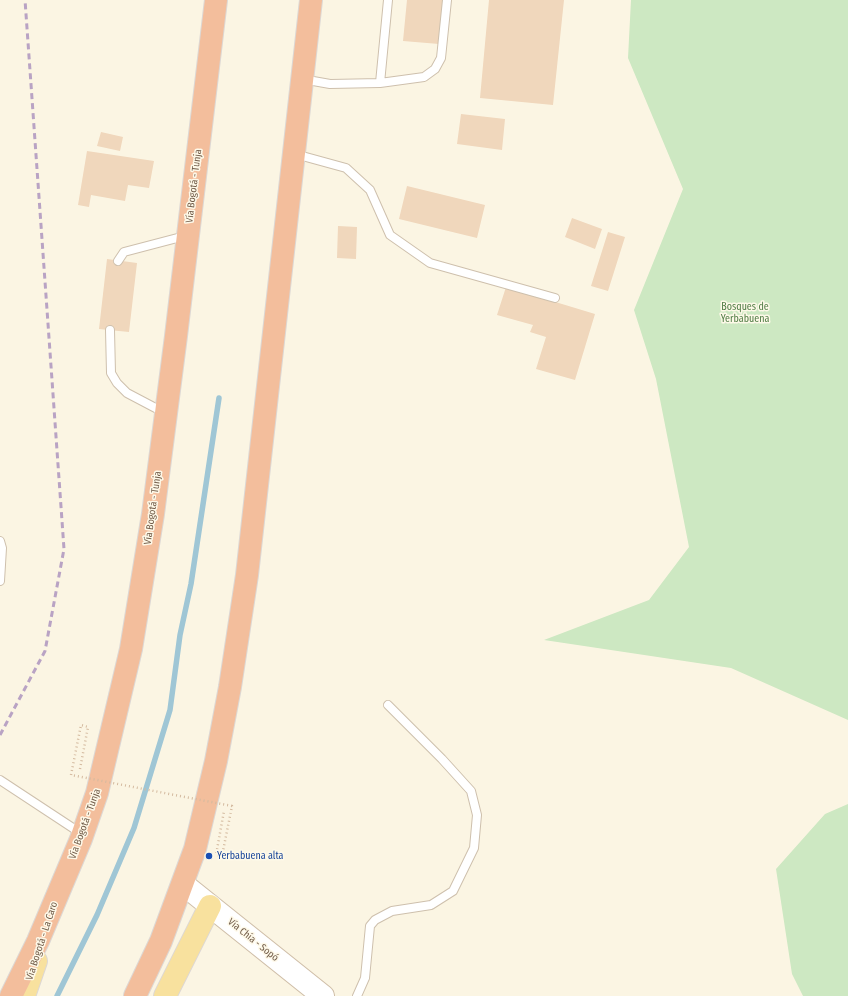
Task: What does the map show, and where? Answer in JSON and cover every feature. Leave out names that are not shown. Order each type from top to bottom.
[{"type":"highway","name":"Vía Bogotá - Tunja","points":[[11,996],[38,941],[82,834],[97,793],[130,649],[153,514],[166,413],[188,235],[213,0]]},
{"type":"highway","points":[[135,996],[161,941],[195,849],[216,761],[238,637],[247,575],[310,0]]},
{"type":"main road","name":"Vía Bogotá - La Caro","points":[[24,996],[60,886]]},
{"type":"main road","points":[[165,996],[210,906]]},
{"type":"street","name":"Vía Chía - Sopó","points":[[183,884],[323,996]]},
{"type":"lane","points":[[380,83],[388,0]]},
{"type":"lane","points":[[301,79],[330,84],[380,83],[424,77],[435,69],[441,58],[447,0]]},
{"type":"lane","points":[[293,153],[346,168],[370,190],[390,235],[430,263],[555,298]]},
{"type":"lane","points":[[118,261],[124,252],[188,235]]},
{"type":"lane","points":[[110,330],[111,373],[116,383],[127,393],[166,413]]},
{"type":"lane","points":[[0,541],[2,548],[0,581]]},
{"type":"lane","points":[[357,996],[366,978],[370,926],[375,920],[392,911],[432,905],[453,891],[474,848],[477,815],[471,791],[442,758],[388,705]]},
{"type":"lane","points":[[0,780],[82,834]]},
{"type":"path","points":[[80,769],[88,726],[81,725],[71,775],[232,806],[222,856],[216,855],[224,811]]},
{"type":"green space","name":"Bosques de Yerbabuena","points":[[631,0],[848,0],[848,720],[731,668],[544,640],[649,600],[689,547],[656,379],[634,310],[683,189],[628,58]]},
{"type":"green space","points":[[848,804],[848,996],[803,996],[792,974],[776,869],[825,814]]},
{"type":"building","points":[[407,0],[443,0],[439,44],[403,41]]},
{"type":"building","points":[[489,0],[564,0],[553,105],[480,98]]},
{"type":"building","points":[[461,114],[505,119],[502,150],[457,144]]},
{"type":"building","points":[[101,132],[123,137],[120,151],[97,146]]},
{"type":"building","points":[[87,151],[154,161],[149,188],[128,185],[125,201],[91,195],[89,207],[78,205]]},
{"type":"building","points":[[407,186],[485,205],[477,238],[399,219]]},
{"type":"building","points":[[572,218],[602,229],[595,249],[565,237]]},
{"type":"building","points":[[338,226],[357,227],[356,259],[337,258]]},
{"type":"building","points":[[608,232],[625,237],[608,291],[591,286]]},
{"type":"building","points":[[107,259],[137,263],[129,332],[99,329]]},
{"type":"building","points":[[506,287],[595,314],[575,380],[536,369],[546,337],[530,332],[533,325],[497,315]]},
{"type":"waterway","points":[[57,996],[97,915],[134,828],[170,710],[180,635],[191,584],[219,398]]},
{"type":"railway","points":[[0,735],[45,651],[64,549],[25,0]]},
{"type":"place","name":"Yerbabuena alta","points":[[209,856]]}]
